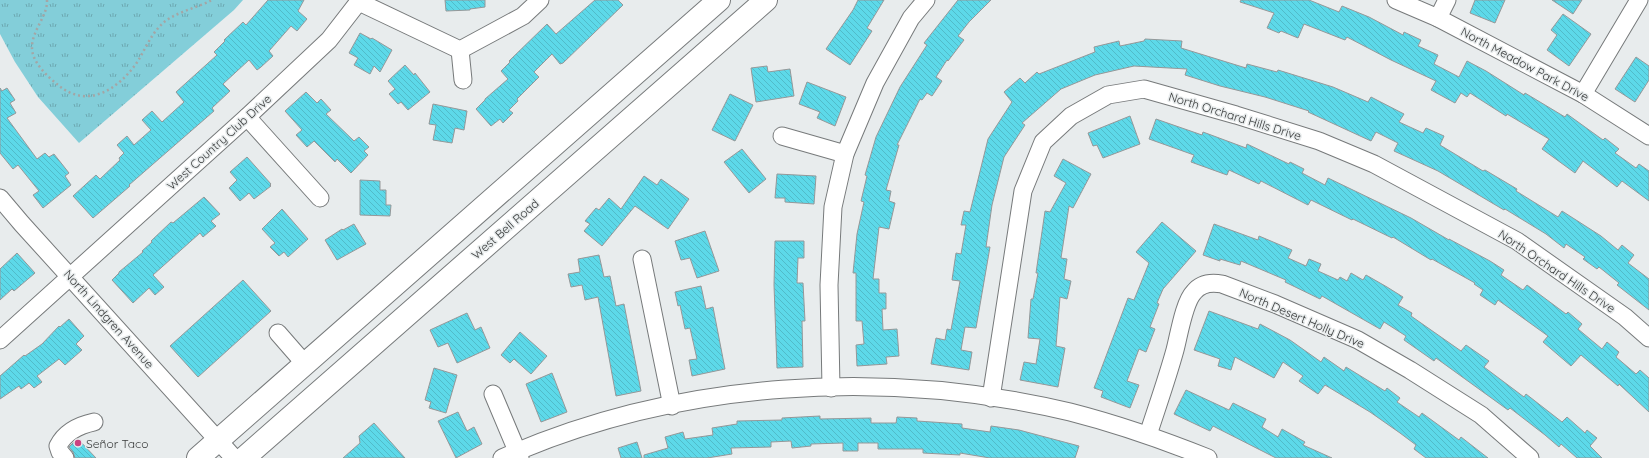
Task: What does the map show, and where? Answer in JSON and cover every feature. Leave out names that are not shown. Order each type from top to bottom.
[{"type":"main road","points":[[198,458],[719,0]]},
{"type":"main road","name":"West Bell Road","points":[[244,458],[766,0]]},
{"type":"street","points":[[460,50],[522,16],[540,0]]},
{"type":"street","points":[[831,388],[829,285],[833,215],[845,154],[875,83],[911,18],[926,0]]},
{"type":"street","name":"North Meadow Park Drive","points":[[1396,0],[1438,18],[1583,94],[1649,136]]},
{"type":"street","points":[[1438,18],[1446,0]]},
{"type":"street","points":[[1583,94],[1639,0]]},
{"type":"street","points":[[360,1],[460,50]]},
{"type":"street","name":"West Country Club Drive","points":[[0,340],[247,117],[329,40],[360,1]]},
{"type":"street","points":[[460,50],[463,80]]},
{"type":"street","name":"North Orchard Hills Drive","points":[[992,398],[1023,191],[1043,142],[1071,116],[1108,95],[1144,89],[1236,115],[1318,141],[1374,164],[1517,241],[1624,317],[1649,338]]},
{"type":"street","points":[[247,117],[320,198]]},
{"type":"street","points":[[782,136],[845,154]]},
{"type":"street","name":"North Lindgren Avenue","points":[[0,198],[234,458]]},
{"type":"street","points":[[642,259],[672,406]]},
{"type":"street","name":"North Desert Holly Drive","points":[[1148,435],[1173,357],[1189,297],[1200,286],[1207,283],[1215,283],[1222,284],[1275,304],[1358,340],[1410,370],[1481,415],[1530,458]]},
{"type":"street","points":[[278,333],[305,364]]},
{"type":"street","points":[[493,394],[513,456],[554,437],[598,423],[672,406],[750,393],[789,389],[831,388],[913,389],[992,398],[1070,412],[1148,435],[1208,458]]},
{"type":"street","points":[[65,458],[60,452],[58,446],[60,442],[74,429],[83,424],[94,422]]},
{"type":"path","points":[[47,0],[42,18],[34,33],[32,50],[36,62],[51,79],[66,91],[83,97],[98,96],[113,87],[136,62],[161,25],[173,16],[196,8],[212,0]]},
{"type":"green space","points":[[0,0],[243,0],[234,10],[79,143],[38,97],[15,62],[0,34]]},
{"type":"building","points":[[268,0],[304,0],[298,11],[307,19],[297,31],[291,26],[269,51],[273,56],[261,67],[257,70],[249,60],[223,84],[230,91],[212,108],[214,111],[93,218],[73,196],[96,175],[100,179],[120,160],[119,158],[124,153],[117,145],[127,136],[134,145],[151,130],[142,120],[152,111],[162,122],[184,102],[176,92],[217,55],[214,52],[225,41],[224,40],[243,22],[246,25]]},
{"type":"building","points":[[445,0],[485,0],[485,7],[470,10],[446,11]]},
{"type":"building","points":[[595,0],[618,0],[623,5],[563,63],[560,64],[552,54],[534,72],[539,77],[517,99],[518,101],[509,110],[513,113],[503,123],[500,119],[491,126],[476,109],[508,79],[501,71],[510,62],[509,61],[547,24],[556,34]]},
{"type":"building","points":[[858,0],[884,0],[867,28],[872,31],[850,65],[826,49],[853,10]]},
{"type":"building","points":[[958,0],[991,0],[969,22],[958,36],[964,40],[948,61],[947,60],[936,77],[942,81],[932,96],[927,93],[922,100],[920,99],[897,145],[899,145],[886,190],[891,191],[889,201],[895,203],[889,229],[879,227],[873,279],[879,279],[879,293],[886,293],[886,309],[882,309],[883,330],[897,329],[899,356],[886,357],[887,364],[857,366],[856,345],[864,344],[862,321],[856,321],[856,273],[853,273],[857,234],[864,202],[861,201],[867,176],[865,175],[876,137],[900,87],[927,45],[924,43]]},
{"type":"building","points":[[1241,0],[1309,0],[1339,12],[1342,6],[1369,17],[1403,35],[1404,32],[1421,40],[1418,46],[1438,55],[1434,64],[1459,77],[1467,61],[1524,95],[1525,93],[1565,117],[1567,114],[1603,140],[1605,138],[1619,149],[1615,153],[1636,168],[1639,164],[1649,171],[1649,201],[1622,181],[1617,187],[1583,161],[1575,173],[1542,149],[1549,139],[1507,114],[1506,116],[1470,93],[1467,97],[1461,93],[1455,103],[1431,90],[1436,81],[1347,37],[1345,40],[1304,24],[1298,38],[1281,31],[1279,33],[1267,28],[1274,13],[1240,2]]},
{"type":"building","points":[[1475,0],[1505,0],[1495,23],[1470,13]]},
{"type":"building","points":[[1552,0],[1582,0],[1573,14]]},
{"type":"building","points":[[1563,14],[1591,34],[1569,66],[1547,50],[1557,35],[1551,30]]},
{"type":"building","points":[[360,33],[371,39],[372,38],[392,50],[380,72],[374,66],[370,74],[354,65],[358,58],[349,53]]},
{"type":"building","points":[[1145,39],[1182,41],[1181,48],[1246,68],[1247,64],[1277,72],[1278,70],[1333,87],[1368,102],[1371,97],[1404,114],[1399,122],[1423,133],[1426,128],[1444,136],[1440,145],[1483,171],[1485,170],[1517,189],[1516,191],[1558,217],[1562,211],[1601,236],[1618,250],[1622,245],[1634,255],[1628,263],[1649,279],[1649,310],[1617,285],[1619,283],[1599,267],[1597,269],[1583,259],[1585,257],[1566,244],[1564,248],[1546,234],[1505,209],[1504,210],[1438,171],[1394,151],[1398,143],[1376,132],[1371,141],[1308,112],[1309,111],[1185,75],[1187,69],[1134,66],[1095,75],[1061,89],[1022,123],[1025,125],[1004,157],[992,205],[986,247],[990,247],[976,328],[965,327],[961,350],[972,352],[969,370],[931,364],[936,338],[945,340],[947,329],[951,330],[960,281],[952,280],[956,253],[961,254],[966,225],[961,225],[964,211],[970,212],[988,139],[1012,102],[1004,92],[1020,78],[1025,83],[1037,72],[1039,74],[1095,52],[1094,47],[1119,41],[1120,46],[1144,41]]},
{"type":"building","points":[[1636,57],[1649,66],[1649,80],[1635,102],[1615,89]]},
{"type":"building","points":[[405,65],[414,75],[415,73],[430,92],[408,110],[401,102],[398,104],[389,94],[395,89],[388,81]]},
{"type":"building","points":[[767,66],[768,72],[790,69],[794,96],[756,102],[751,68]]},
{"type":"building","points":[[807,82],[846,97],[835,126],[817,118],[820,112],[799,104]]},
{"type":"building","points":[[0,88],[2,91],[7,88],[15,100],[10,103],[16,113],[7,118],[37,159],[45,153],[49,157],[54,154],[69,173],[65,176],[71,185],[43,208],[33,195],[39,191],[18,165],[13,169],[0,153]]},
{"type":"building","points":[[306,92],[317,103],[321,99],[331,110],[326,114],[354,141],[359,137],[369,147],[364,151],[368,155],[351,173],[337,159],[335,162],[314,141],[307,147],[296,135],[302,130],[285,111]]},
{"type":"building","points":[[730,94],[753,105],[735,141],[712,130]]},
{"type":"building","points":[[433,104],[467,111],[464,130],[455,128],[452,143],[433,140],[436,125],[429,124]]},
{"type":"building","points":[[1130,116],[1140,144],[1103,158],[1097,145],[1093,146],[1088,133]]},
{"type":"building","points":[[1156,119],[1202,135],[1203,132],[1246,148],[1247,144],[1289,164],[1290,162],[1304,169],[1302,173],[1325,185],[1328,178],[1411,218],[1490,261],[1504,270],[1501,275],[1523,290],[1527,285],[1566,314],[1568,312],[1582,324],[1578,329],[1602,349],[1607,342],[1619,352],[1616,357],[1636,374],[1640,370],[1649,378],[1649,412],[1619,384],[1618,386],[1581,355],[1571,366],[1543,342],[1548,336],[1498,300],[1495,305],[1480,295],[1483,290],[1474,284],[1475,283],[1432,259],[1431,260],[1393,237],[1392,238],[1353,219],[1352,220],[1311,200],[1308,205],[1261,181],[1259,184],[1229,170],[1227,175],[1191,162],[1194,155],[1149,139]]},
{"type":"building","points":[[742,149],[766,179],[749,193],[724,162]]},
{"type":"building","points":[[247,157],[271,184],[271,186],[254,199],[249,193],[240,201],[229,188],[237,180],[230,172]]},
{"type":"building","points":[[1063,159],[1091,174],[1073,208],[1069,206],[1061,258],[1067,259],[1064,279],[1071,281],[1067,299],[1060,297],[1056,346],[1065,348],[1058,387],[1020,380],[1024,362],[1036,364],[1040,339],[1028,338],[1031,299],[1033,299],[1038,273],[1036,273],[1045,211],[1050,212],[1066,183],[1054,176]]},
{"type":"building","points":[[777,174],[816,176],[814,204],[785,202],[785,198],[775,198]]},
{"type":"building","points":[[644,176],[657,185],[661,179],[689,199],[668,229],[635,206],[602,246],[584,231],[590,224],[585,221],[596,208],[599,210],[609,198],[621,209]]},
{"type":"building","points":[[360,180],[380,181],[380,190],[386,190],[386,205],[391,205],[390,216],[360,215]]},
{"type":"building","points":[[204,197],[220,214],[211,221],[216,226],[203,237],[200,233],[153,275],[164,287],[155,295],[149,288],[133,303],[112,280],[119,272],[143,252],[142,251],[152,242],[151,241],[171,222],[173,223]]},
{"type":"building","points":[[282,209],[308,239],[288,257],[284,252],[279,256],[270,247],[275,243],[262,229]]},
{"type":"building","points":[[1162,222],[1196,251],[1163,289],[1157,303],[1159,304],[1150,327],[1155,329],[1146,352],[1139,349],[1127,381],[1139,385],[1130,408],[1101,397],[1103,391],[1094,388],[1128,298],[1134,300],[1149,263],[1136,252]]},
{"type":"building","points":[[354,224],[366,244],[337,260],[325,240],[342,229],[343,230]]},
{"type":"building","points":[[1214,224],[1258,240],[1259,236],[1292,250],[1288,258],[1306,266],[1309,259],[1321,264],[1318,271],[1338,280],[1340,277],[1347,281],[1351,273],[1363,280],[1366,275],[1387,287],[1403,297],[1398,305],[1412,313],[1411,316],[1461,351],[1466,345],[1489,361],[1484,367],[1524,397],[1526,394],[1562,422],[1567,417],[1585,433],[1587,430],[1597,438],[1590,446],[1602,458],[1577,458],[1561,444],[1559,447],[1510,408],[1508,410],[1436,358],[1434,361],[1404,340],[1406,336],[1384,322],[1380,329],[1322,296],[1320,299],[1285,282],[1286,280],[1241,261],[1240,265],[1220,259],[1220,261],[1203,255]]},
{"type":"building","points":[[705,231],[719,271],[697,278],[690,258],[681,260],[675,241]]},
{"type":"building","points":[[775,241],[804,241],[804,258],[798,258],[797,283],[803,283],[805,321],[802,321],[803,367],[777,368],[774,285]]},
{"type":"building","points":[[17,253],[35,273],[14,291],[12,289],[0,300],[0,269]]},
{"type":"building","points":[[599,255],[604,277],[610,276],[616,306],[624,304],[641,391],[616,396],[598,297],[585,300],[582,285],[571,287],[568,274],[580,272],[578,259]]},
{"type":"building","points":[[243,280],[271,311],[198,377],[170,346]]},
{"type":"building","points":[[701,286],[706,309],[713,307],[725,369],[692,376],[689,360],[697,359],[690,328],[685,329],[680,305],[678,306],[675,292]]},
{"type":"building","points":[[1209,311],[1258,329],[1260,324],[1290,340],[1321,362],[1324,357],[1344,371],[1346,367],[1385,391],[1387,388],[1400,398],[1397,402],[1419,417],[1422,413],[1459,440],[1461,437],[1488,458],[1426,458],[1414,449],[1416,445],[1400,433],[1370,412],[1325,385],[1318,394],[1299,381],[1303,376],[1283,362],[1274,378],[1235,357],[1231,370],[1218,366],[1220,359],[1194,350]]},
{"type":"building","points":[[467,313],[475,330],[481,327],[490,348],[457,363],[448,343],[438,347],[430,330]]},
{"type":"building","points":[[69,319],[84,336],[76,344],[82,350],[65,365],[59,359],[37,376],[42,382],[34,388],[29,383],[21,389],[19,386],[0,399],[0,376],[24,355],[25,356],[42,344],[59,326],[60,327]]},
{"type":"building","points":[[520,332],[547,356],[531,374],[514,359],[510,363],[501,355]]},
{"type":"building","points":[[434,368],[457,375],[446,413],[429,408],[431,402],[425,400]]},
{"type":"building","points":[[552,373],[567,412],[541,422],[526,384]]},
{"type":"building","points":[[1186,390],[1229,410],[1233,403],[1266,419],[1262,427],[1278,437],[1282,429],[1305,442],[1303,445],[1332,458],[1276,458],[1213,426],[1210,431],[1174,414]]},
{"type":"building","points":[[458,412],[467,431],[474,427],[482,444],[456,458],[438,421]]},
{"type":"building","points":[[820,416],[820,419],[871,418],[871,423],[896,423],[897,417],[917,418],[917,421],[962,424],[962,428],[990,432],[991,426],[1019,430],[1079,446],[1075,458],[990,458],[960,453],[960,455],[923,453],[923,449],[878,449],[878,443],[858,443],[858,451],[843,451],[843,443],[811,444],[811,446],[792,448],[791,441],[771,442],[771,447],[731,448],[732,454],[707,458],[644,458],[644,455],[668,448],[665,437],[683,432],[685,439],[713,435],[712,428],[737,424],[737,421],[782,420],[782,418]]},
{"type":"building","points":[[374,423],[405,458],[343,458],[360,443],[359,436]]},
{"type":"building","name":"Señor Taco","points":[[77,439],[96,458],[75,458],[69,447]]},
{"type":"building","points":[[637,442],[642,458],[621,458],[618,448]]},
{"type":"place","name":"Señor Taco","points":[[78,443]]}]
